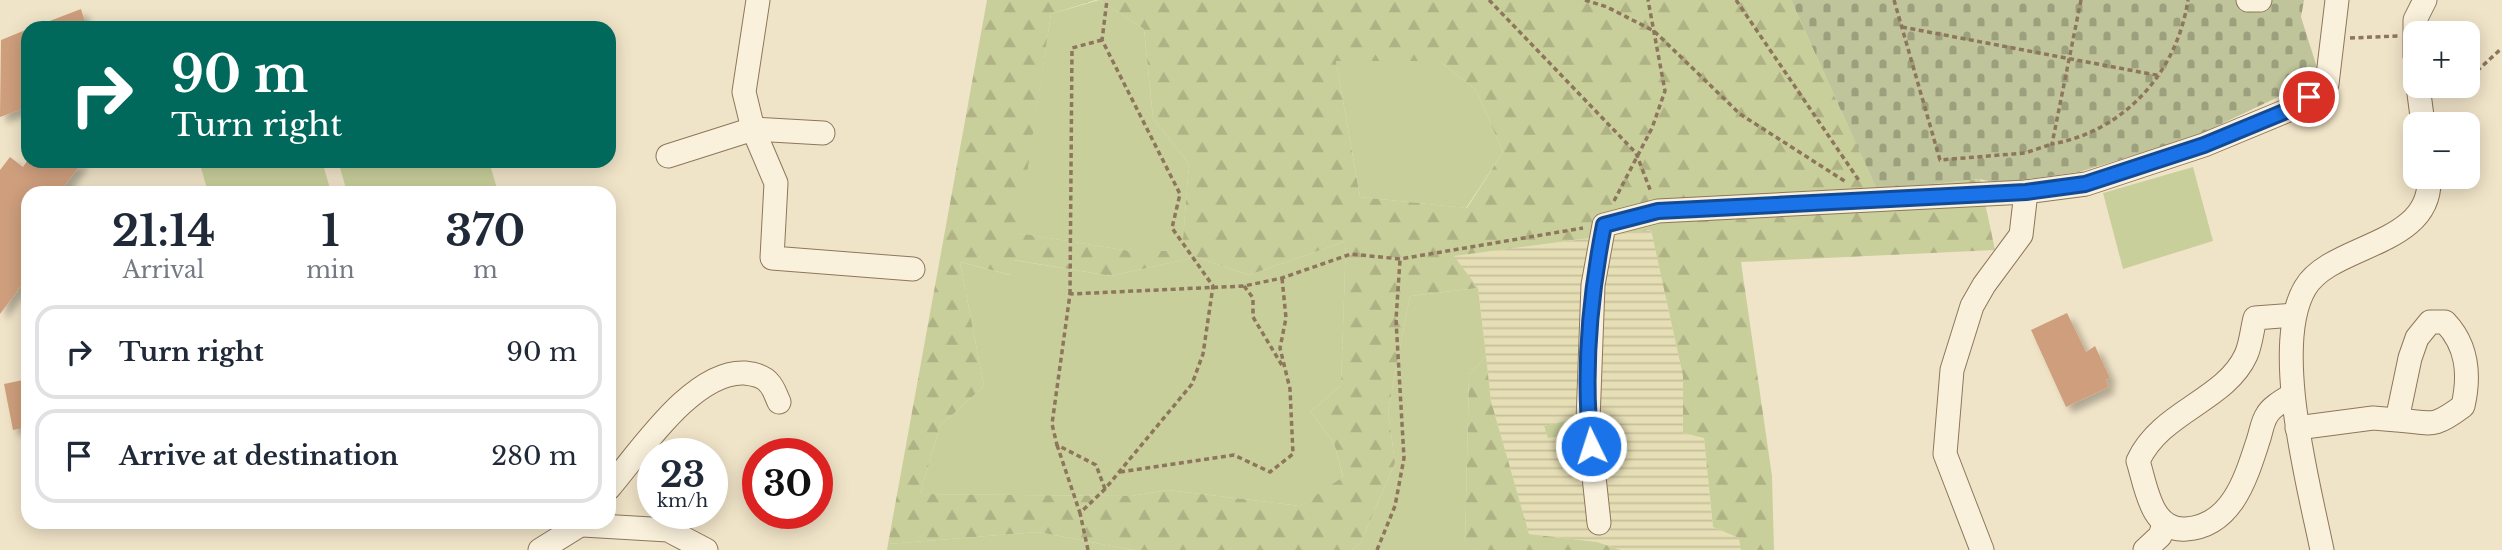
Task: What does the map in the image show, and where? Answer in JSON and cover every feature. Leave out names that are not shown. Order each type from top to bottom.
[{"type":"street","points":[[758,0],[744,92],[753,129],[776,183],[772,258],[913,269]]},
{"type":"street","points":[[2248,0],[2260,0]]},
{"type":"street","points":[[1599,523],[1588,421],[1592,285],[1604,225],[1658,211],[2026,192],[2085,184],[2204,145],[2291,109],[2327,84],[2334,1]]},
{"type":"street","points":[[668,156],[753,129],[823,133]]},
{"type":"street","points":[[2322,550],[2292,395],[2294,315],[2305,287],[2322,270],[2374,246],[2407,224],[2426,201],[2428,189]]},
{"type":"street","points":[[1982,550],[1945,454],[1952,370],[1972,306],[2021,235],[2026,192]]},
{"type":"street","points":[[2292,395],[2267,414],[2249,471],[2229,510],[2199,528],[2180,530],[2164,524],[2153,511],[2138,461],[2146,444],[2167,424],[2230,379],[2246,356],[2255,318],[2294,315]]},
{"type":"street","points":[[616,480],[675,411],[705,384],[732,373],[755,374],[768,380],[779,402]]},
{"type":"street","points":[[2297,428],[2373,418],[2397,420]]},
{"type":"street","points":[[2145,550],[2160,536],[2164,524]]},
{"type":"street","points":[[616,526],[668,530],[706,550]]},
{"type":"street","points":[[540,550],[574,529]]},
{"type":"path","points":[[1080,513],[1105,489],[1192,384],[1203,354],[1213,286],[1172,228],[1180,194],[1102,40],[1107,0]]},
{"type":"path","points":[[1489,0],[1636,153],[1658,211]]},
{"type":"path","points":[[1586,0],[1607,7],[1654,31],[1740,114],[1871,198]]},
{"type":"path","points":[[1070,294],[1244,286],[1282,278],[1351,254],[1400,259],[1604,225],[1636,153],[1651,128],[1665,91],[1648,0]]},
{"type":"path","points":[[1736,0],[1871,198]]},
{"type":"path","points":[[1894,0],[1940,160],[2025,153],[2080,139],[2115,120],[2161,76],[2183,31],[2188,0]]},
{"type":"path","points":[[2052,144],[2081,0]]},
{"type":"path","points":[[1902,27],[2161,76]]},
{"type":"path","points":[[1088,550],[1080,513],[1052,424],[1070,294],[1072,48],[1102,40]]},
{"type":"path","points":[[2480,70],[2502,48]]},
{"type":"path","points":[[1377,550],[1395,506],[1404,458],[1396,320],[1400,259]]},
{"type":"path","points":[[1118,473],[1234,455],[1270,472],[1293,454],[1290,389],[1280,348],[1286,318],[1282,278]]},
{"type":"path","points":[[1244,286],[1253,298],[1253,317],[1285,370]]},
{"type":"path","points":[[1057,445],[1096,465],[1105,489]]},
{"type":"shaded area","points":[[1651,230],[1683,376],[1683,433],[1704,438],[1713,527],[1739,538],[1742,550],[1621,550],[1597,542],[1529,534],[1491,401],[1478,288],[1453,256],[1592,238],[1579,408],[1571,420],[1544,426],[1548,438],[1574,434],[1584,438],[1594,394],[1608,235]]},
{"type":"green space","points":[[987,0],[1096,0],[1051,14],[1018,233],[1130,251],[1182,251],[1189,164],[1153,118],[1144,29],[1099,0],[1791,0],[1877,190],[1980,179],[1995,250],[1741,262],[1772,476],[1774,550],[1741,550],[1739,538],[1713,527],[1704,438],[1683,433],[1683,376],[1651,230],[1454,256],[1478,288],[1410,296],[1388,411],[1395,463],[1361,542],[1352,550],[1133,550],[1038,532],[888,544]],"holes":[[[1336,61],[1439,61],[1476,90],[1503,152],[1467,208],[1360,197]],[[1346,241],[1341,385],[1311,412],[1334,443],[1343,477],[1300,506],[1168,490],[1131,496],[920,494],[940,426],[984,386],[960,262],[1011,275],[1014,260],[1111,276],[1196,257],[1249,275]]]},
{"type":"green space","points":[[1099,0],[1144,29],[1153,118],[1189,164],[1182,252],[1130,251],[1017,233],[1051,14]]},
{"type":"green space","points":[[1791,0],[2304,0],[2301,17],[2320,77],[2194,137],[2079,172],[1998,183],[1979,179],[1877,190]]},
{"type":"green space","points":[[1336,61],[1439,61],[1476,90],[1503,152],[1466,208],[1360,197]]},
{"type":"green space","points":[[2193,167],[2213,241],[2123,269],[2103,193]]},
{"type":"green space","points":[[201,168],[324,168],[329,186],[206,186]]},
{"type":"green space","points":[[340,168],[491,168],[496,186],[345,186]]},
{"type":"green space","points":[[1346,241],[1341,385],[1311,412],[1334,443],[1343,478],[1300,506],[1168,490],[1131,496],[920,494],[940,426],[984,386],[960,262],[1010,275],[1013,260],[1111,276],[1196,257],[1249,275]]},
{"type":"green space","points":[[1478,288],[1486,356],[1469,375],[1465,544],[1478,550],[1352,550],[1361,542],[1395,463],[1388,411],[1410,296]]},
{"type":"green space","points":[[1486,356],[1491,401],[1529,534],[1597,542],[1621,550],[1478,550],[1465,545],[1469,375]]},
{"type":"green space","points":[[1571,420],[1574,434],[1548,438],[1544,426]]},
{"type":"green space","points":[[1038,532],[1133,550],[887,550],[888,544]]},
{"type":"building","points":[[81,9],[85,21],[50,21]]},
{"type":"building","points":[[21,32],[21,110],[0,117],[1,40]]},
{"type":"building","points":[[10,157],[21,168],[78,168],[64,186],[21,186],[21,286],[0,314],[0,170]]},
{"type":"building","points":[[2067,313],[2086,352],[2095,346],[2110,378],[2106,380],[2109,387],[2066,407],[2031,330]]},
{"type":"building","points":[[21,380],[21,428],[13,430],[4,384]]},
{"type":"route","points":[[1591,446],[1588,421],[1592,285],[1604,225],[1658,211],[2026,192],[2085,184],[2204,145],[2291,109],[2309,97]]}]
